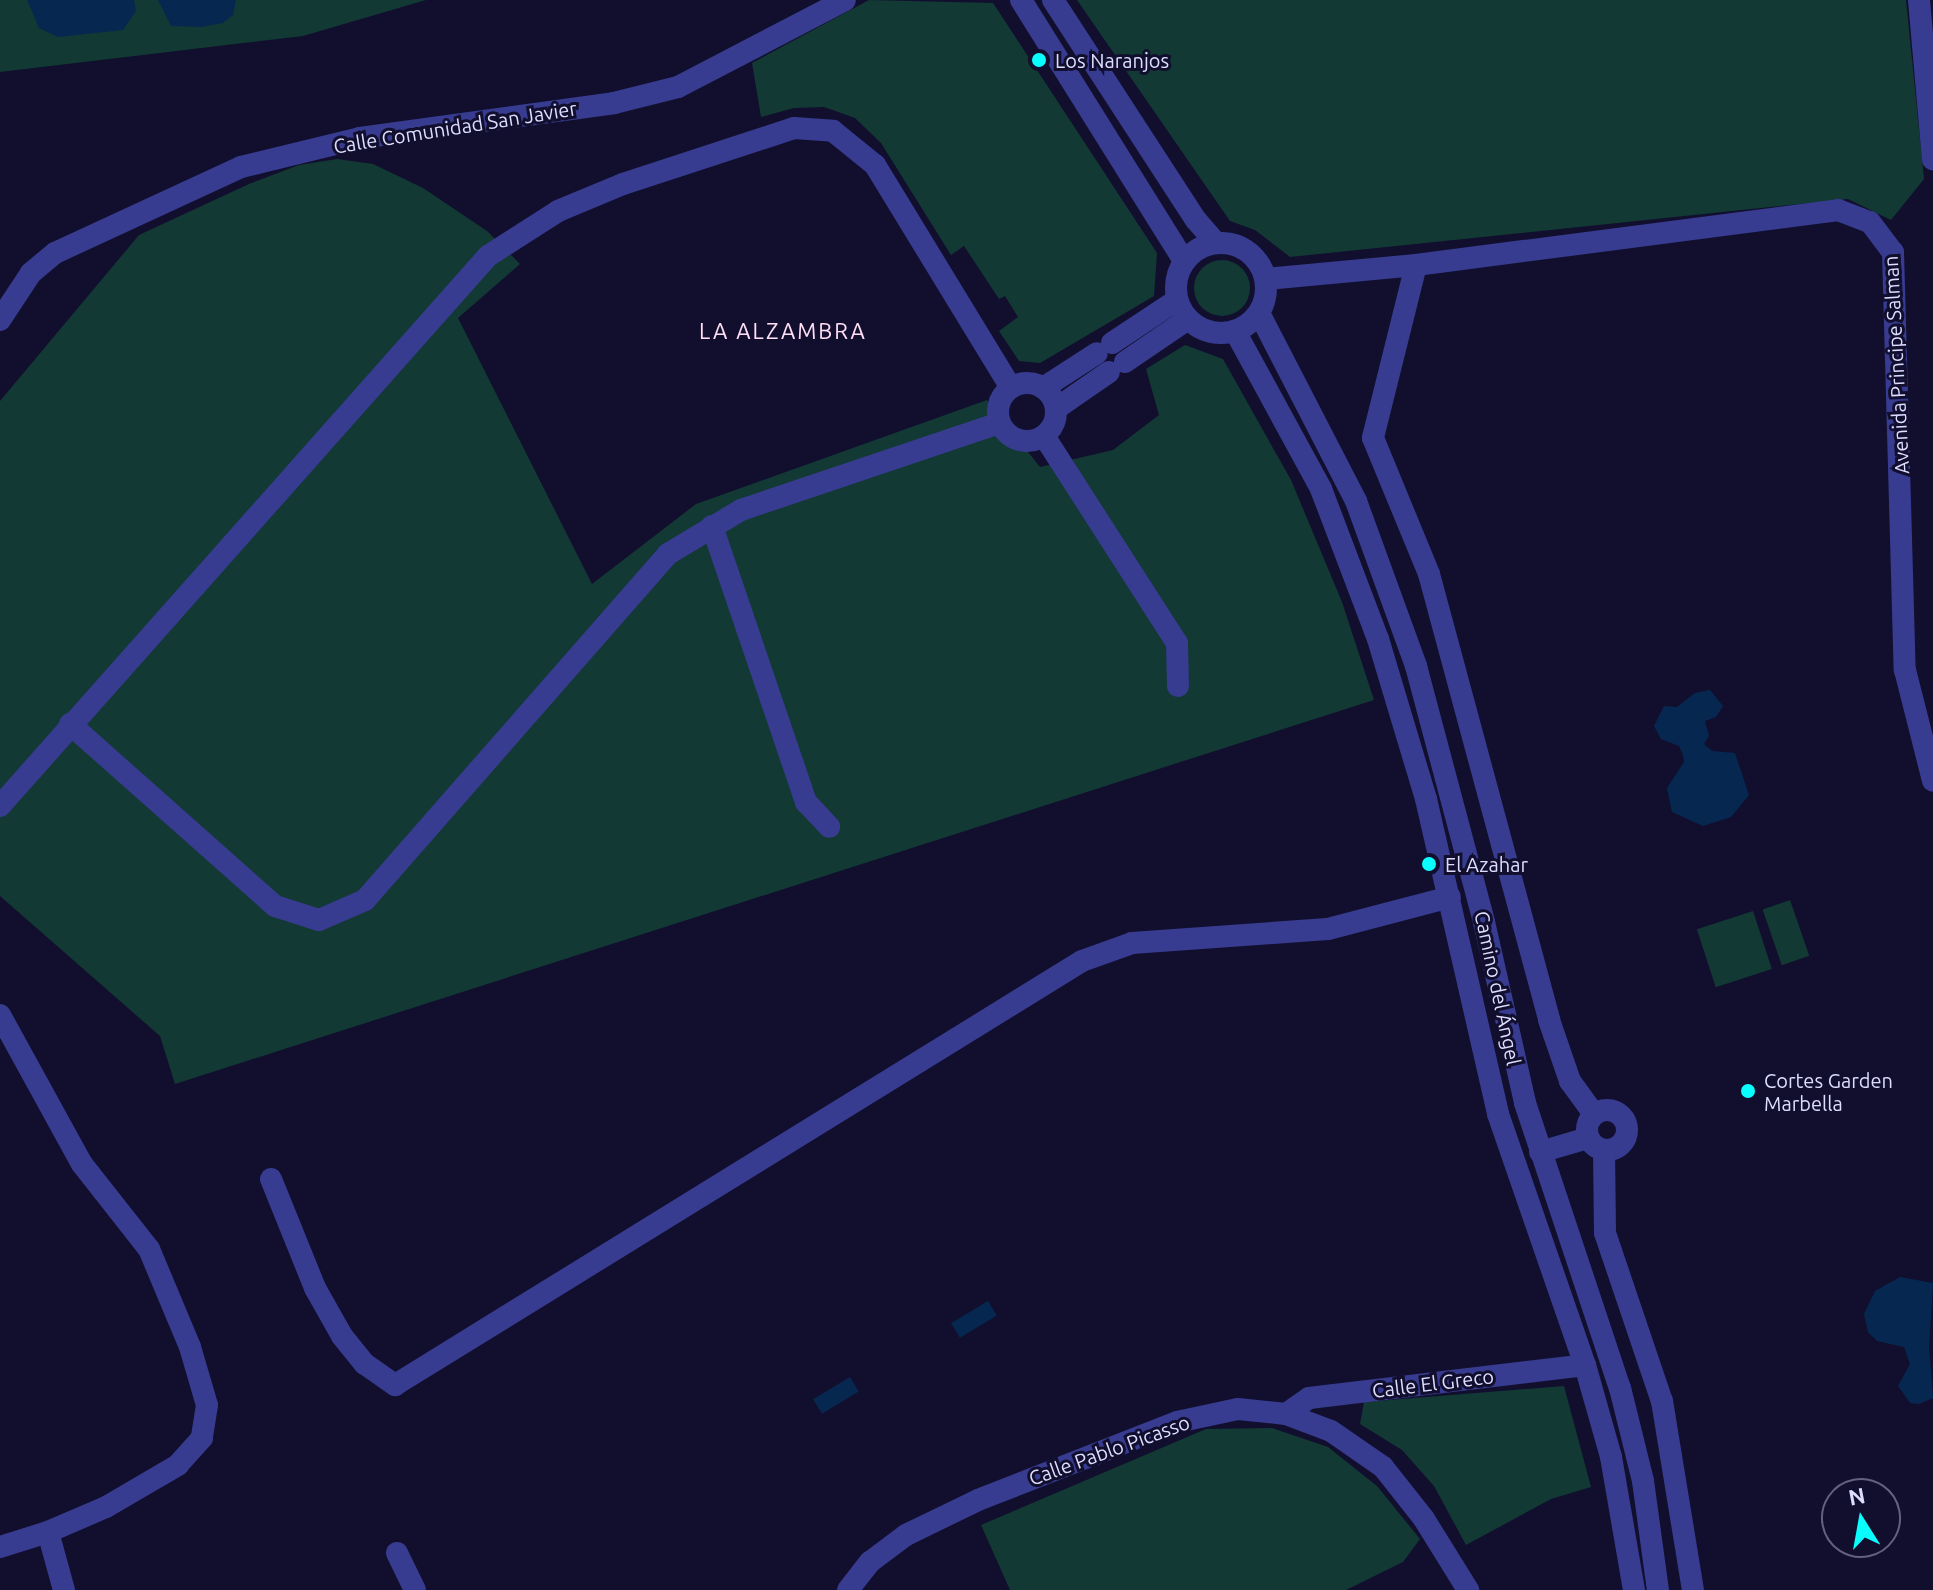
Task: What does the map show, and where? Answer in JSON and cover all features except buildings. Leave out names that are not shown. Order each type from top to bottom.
[{"type":"street","name":"Calle Comunidad San Javier","points":[[0,320],[31,273],[55,253],[241,167],[360,138],[614,103],[678,87],[845,0]]},
{"type":"street","points":[[1021,0],[1184,261]]},
{"type":"street","points":[[1053,0],[1196,220],[1216,243]]},
{"type":"street","points":[[1919,0],[1933,159]]},
{"type":"street","points":[[3,797],[488,256],[558,211],[623,184],[794,128],[833,131],[875,165],[1011,388]]},
{"type":"street","name":"Avenida Principe Salman","points":[[1266,279],[1416,265],[1838,210],[1853,212],[1883,234],[1893,252],[1905,670],[1933,781]]},
{"type":"street","points":[[1216,243],[1230,243],[1253,255],[1266,279],[1259,313],[1235,331],[1209,331],[1183,309],[1176,279],[1184,261],[1216,243]]},
{"type":"street","points":[[1416,265],[1373,438],[1429,574],[1549,1020],[1570,1081],[1594,1114],[1605,1233],[1662,1401],[1693,1590]]},
{"type":"street","points":[[1183,309],[1117,367],[1057,408],[1054,424],[1044,436],[1019,439],[1000,423],[1000,404],[1011,388],[1022,384],[1043,388],[1105,348],[1183,309]]},
{"type":"street","name":"Camino del Ángel","points":[[1259,313],[1328,438],[1385,571],[1445,763],[1512,1057],[1540,1152],[1620,1388],[1643,1481],[1658,1590]]},
{"type":"street","name":"Camino del Ángel","points":[[1235,331],[1302,450],[1361,587],[1450,897],[1498,1114],[1585,1365],[1611,1457],[1634,1590]]},
{"type":"street","points":[[1043,388],[1057,408]]},
{"type":"street","points":[[70,724],[275,906],[319,920],[365,900],[668,554],[741,510],[1000,423]]},
{"type":"street","points":[[1044,436],[1177,643],[1178,686]]},
{"type":"street","points":[[712,526],[806,802],[829,827]]},
{"type":"street","points":[[271,1179],[315,1288],[342,1336],[365,1364],[395,1385],[1082,961],[1132,943],[1328,929],[1450,897]]},
{"type":"street","points":[[0,1015],[82,1164],[149,1249],[190,1347],[207,1405],[202,1438],[178,1465],[106,1507],[48,1532],[0,1547]]},
{"type":"street","points":[[1540,1152],[1623,1143],[1627,1124],[1614,1110],[1594,1114]]},
{"type":"street","name":"Calle El Greco","points":[[1286,1414],[1309,1398],[1585,1365]]},
{"type":"street","name":"Calle Pablo Picasso","points":[[848,1590],[870,1562],[906,1535],[978,1500],[1177,1422],[1238,1409],[1286,1414],[1331,1431],[1383,1467],[1424,1519],[1468,1590]]},
{"type":"street","points":[[48,1532],[64,1590]]},
{"type":"street","points":[[397,1553],[415,1590]]},
{"type":"green space","points":[[0,0],[426,0],[303,36],[0,72]]},
{"type":"green space","points":[[869,0],[993,3],[1157,253],[1154,296],[1040,363],[1019,361],[999,331],[1018,317],[1005,296],[999,299],[964,246],[951,255],[881,143],[855,118],[824,107],[794,108],[761,117],[752,63]]},
{"type":"green space","points":[[1077,0],[1906,0],[1924,179],[1891,220],[1848,199],[1290,257],[1255,230],[1230,221]]},
{"type":"green space","points":[[337,159],[373,164],[423,188],[487,231],[520,264],[458,318],[592,584],[696,504],[987,400],[1040,467],[1113,450],[1159,415],[1146,369],[1185,345],[1223,359],[1291,480],[1342,602],[1374,700],[175,1084],[160,1036],[0,896],[0,401],[139,235],[249,184],[299,165]]},
{"type":"green space","points":[[1222,260],[1242,268],[1250,288],[1242,308],[1222,316],[1202,308],[1194,288],[1202,268]]},
{"type":"green space","points":[[1790,900],[1809,956],[1782,965],[1763,909]]},
{"type":"green space","points":[[1753,911],[1772,969],[1716,987],[1697,929]]},
{"type":"green space","points":[[1564,1386],[1591,1487],[1551,1499],[1466,1545],[1434,1486],[1402,1450],[1360,1424],[1364,1402]]},
{"type":"green space","points":[[1272,1428],[1328,1447],[1377,1486],[1420,1539],[1403,1562],[1346,1590],[1010,1590],[981,1525],[1206,1429]]},
{"type":"water","points":[[27,0],[134,0],[136,11],[123,30],[58,37],[39,28]]},
{"type":"water","points":[[158,0],[236,0],[233,15],[223,23],[201,27],[171,26]]},
{"type":"water","points":[[1710,690],[1723,706],[1716,717],[1705,721],[1709,736],[1704,744],[1712,751],[1735,753],[1749,795],[1731,817],[1703,826],[1672,812],[1667,788],[1684,762],[1683,755],[1679,746],[1661,739],[1654,726],[1664,706],[1677,707],[1695,693]]},
{"type":"water","points":[[1900,1277],[1933,1283],[1929,1347],[1933,1398],[1919,1404],[1910,1403],[1898,1386],[1910,1364],[1904,1347],[1877,1341],[1868,1332],[1864,1314],[1875,1291]]},
{"type":"water","points":[[988,1301],[997,1316],[960,1338],[951,1323]]},
{"type":"water","points":[[850,1377],[859,1392],[822,1414],[813,1399]]},
{"type":"place","name":"Los Naranjos","points":[[1039,60]]},
{"type":"place","name":"El Azahar","points":[[1429,864]]},
{"type":"place","name":"Cortes Garden Marbella","points":[[1748,1091]]},
{"type":"district","name":"LA ALZAMBRA","points":[[783,331]]}]
